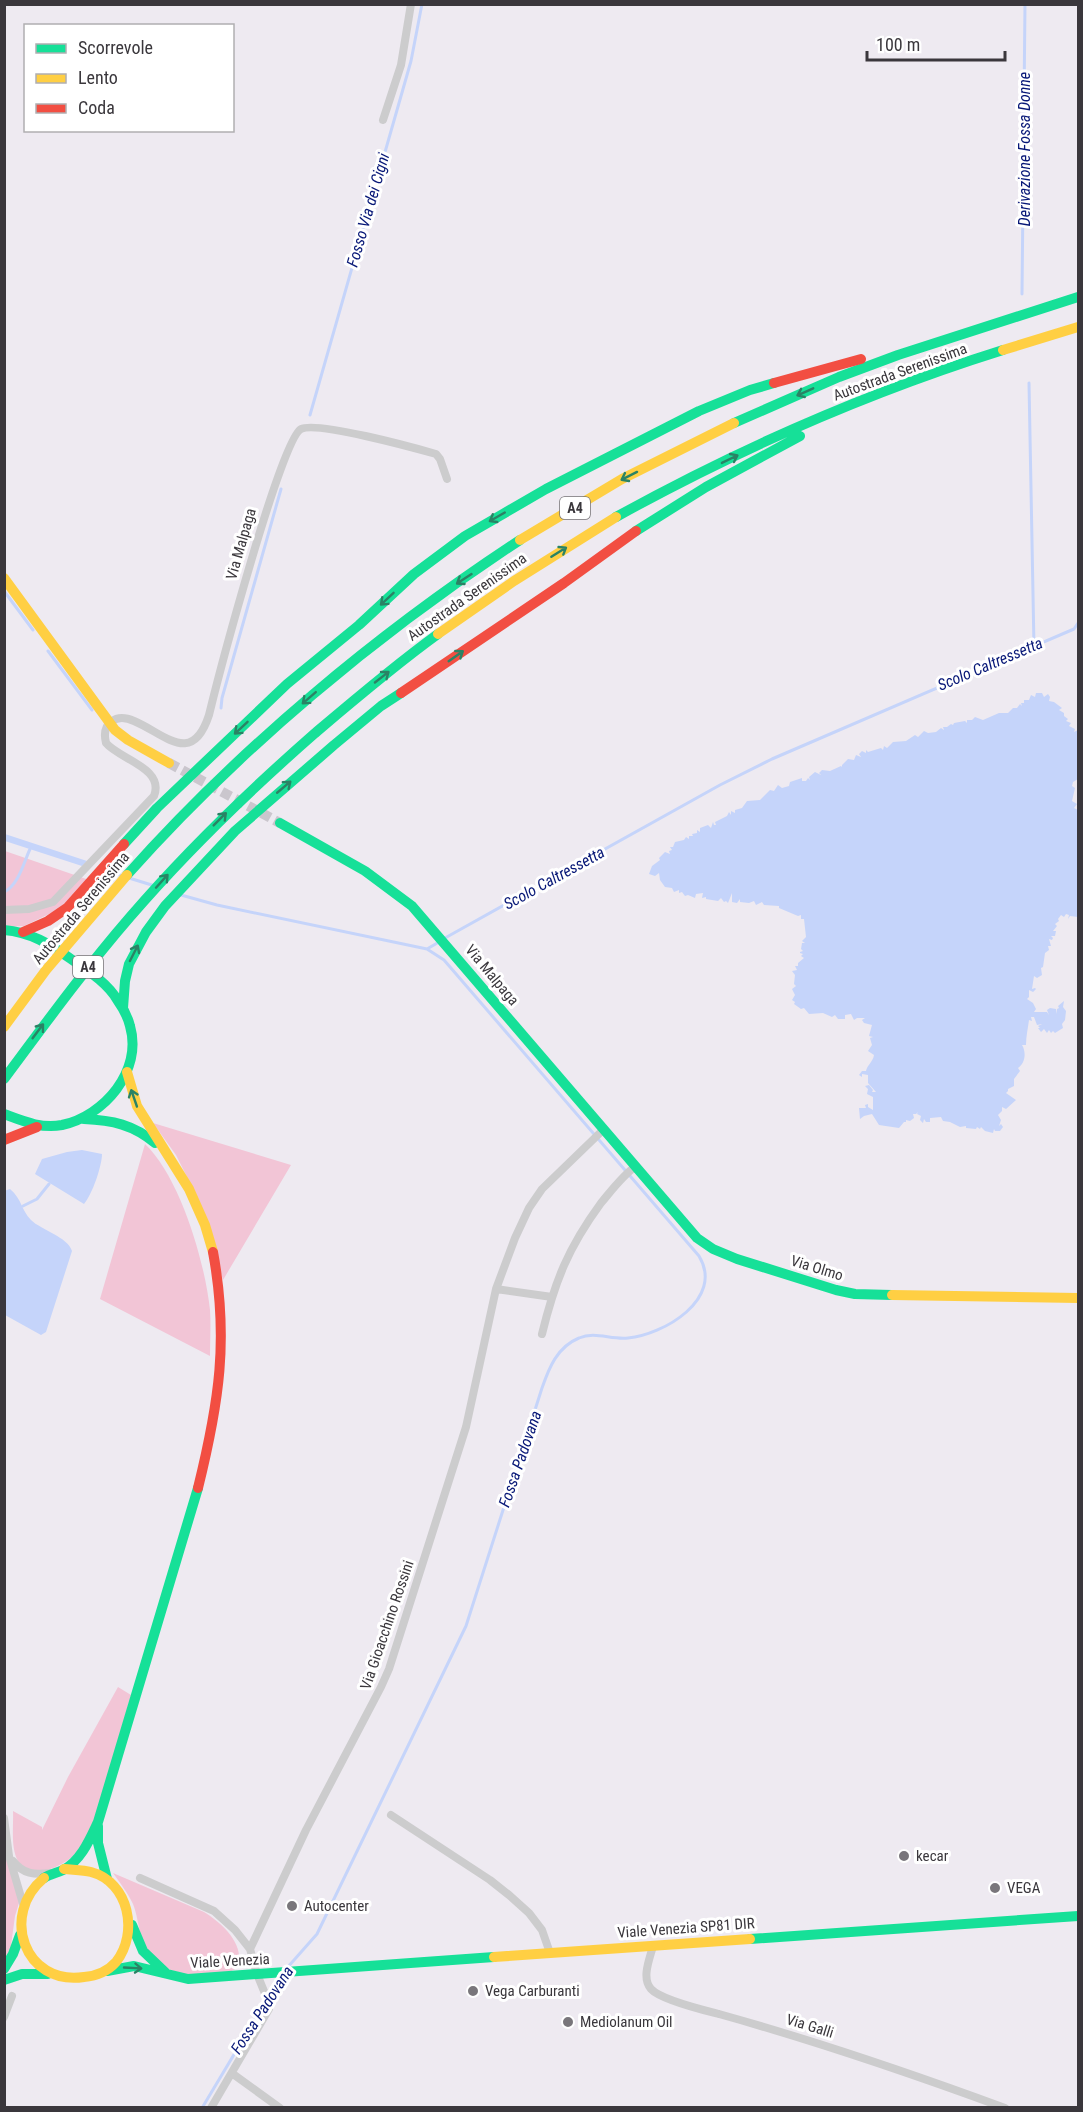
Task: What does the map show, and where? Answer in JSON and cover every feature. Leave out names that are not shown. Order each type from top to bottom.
[{"type":"main road","name":"Autostrada Serenissima","points":[[4,1027],[57,957],[149,850],[247,753],[340,672],[453,585],[621,480],[746,419],[842,376],[908,351],[1078,297]]},
{"type":"main road","points":[[23,932],[60,914],[157,808],[287,684],[359,625],[414,574],[465,536],[546,489],[699,411],[750,390],[849,363],[910,341],[1047,301],[1078,297]]},
{"type":"main road","name":"Autostrada Serenissima","points":[[4,1079],[103,948],[220,819],[356,697],[477,606],[613,519],[762,443],[863,399],[949,368],[1078,327]]},
{"type":"main road","points":[[84,1119],[110,1100],[127,1072],[131,1039],[123,1008],[129,964],[146,932],[165,906],[235,831],[381,706],[564,583],[631,534],[706,487],[787,442],[886,399],[949,368]]},
{"type":"main road","points":[[4,578],[110,723],[128,740],[169,763]]},
{"type":"main road","name":"Via Malpaga","points":[[280,823],[340,855],[387,885],[412,906],[449,947],[602,1131]]},
{"type":"main road","points":[[4,930],[23,932],[55,948],[99,980],[123,1008]]},
{"type":"main road","points":[[59,1871],[86,1870],[107,1879],[123,1897],[128,1909],[129,1937],[123,1952],[101,1973],[78,1979],[62,1978],[40,1967],[24,1947],[20,1935],[19,1919],[23,1904],[36,1885],[59,1871],[83,1850],[98,1821],[190,1516],[207,1452],[221,1366],[220,1288],[213,1250],[193,1199],[170,1157],[137,1107],[127,1072]]},
{"type":"main road","points":[[4,1114],[25,1125],[37,1127],[56,1127],[84,1119],[108,1120],[134,1126],[170,1157]]},
{"type":"main road","points":[[4,1140],[37,1127]]},
{"type":"main road","name":"Via Olmo","points":[[602,1131],[705,1244],[737,1259],[855,1294],[1078,1298]]},
{"type":"main road","points":[[98,1821],[98,1844],[107,1879]]},
{"type":"main road","name":"Viale Venezia SP81 DIR","points":[[296,1972],[1078,1916]]},
{"type":"main road","points":[[130,1922],[143,1951],[166,1973]]},
{"type":"main road","points":[[4,1969],[20,1935]]},
{"type":"main road","name":"Viale Venezia","points":[[101,1973],[134,1966],[188,1979],[296,1972]]},
{"type":"main road","points":[[4,1980],[22,1974],[51,1974]]},
{"type":"street","points":[[383,120],[401,65],[411,4]]},
{"type":"street","name":"Via Malpaga","points":[[110,723],[126,718],[167,740],[176,742],[190,741],[201,733],[209,715],[279,473],[295,434],[301,429],[314,428],[359,435],[436,454],[447,479]]},
{"type":"street","points":[[4,910],[29,909],[53,902],[148,803],[156,789],[152,775],[107,746],[104,733],[110,723]]},
{"type":"street","name":"Via Gioacchino Rossini","points":[[250,1949],[306,1830],[389,1669],[466,1427],[496,1289],[515,1238],[529,1208],[542,1189],[602,1131]]},
{"type":"street","points":[[542,1334],[559,1275],[576,1239],[608,1194],[633,1167]]},
{"type":"street","points":[[496,1289],[552,1297]]},
{"type":"street","points":[[392,1815],[509,1895],[529,1913],[542,1930],[550,1953]]},
{"type":"street","points":[[4,1818],[9,1856],[23,1904]]},
{"type":"street","points":[[9,1856],[19,1868],[28,1873],[38,1875],[59,1871]]},
{"type":"street","points":[[140,1878],[214,1911],[235,1930],[250,1949],[268,2001],[269,2009],[211,2108]]},
{"type":"street","name":"Via Galli","points":[[653,1946],[646,1976],[647,1983],[659,1995],[873,2060],[1005,2108]]},
{"type":"street","points":[[4,2017],[12,1996]]},
{"type":"street","points":[[233,2074],[280,2108]]},
{"type":"shaded area","points":[[5,851],[92,881],[66,906],[24,926],[5,927]]},
{"type":"shaded area","points":[[153,1123],[291,1165],[223,1280],[198,1199],[176,1155]]},
{"type":"shaded area","points":[[145,1144],[169,1177],[189,1221],[207,1290],[210,1310],[210,1356],[100,1299]]},
{"type":"shaded area","points":[[118,1687],[131,1695],[89,1836],[76,1853],[56,1867],[41,1871],[25,1868],[19,1863],[14,1847],[13,1811],[42,1827],[42,1830],[68,1777]]},
{"type":"shaded area","points":[[4,1853],[16,1879],[19,1903],[10,1953],[4,1964]]},
{"type":"shaded area","points":[[113,1873],[211,1917],[230,1934],[235,1942],[238,1949],[239,1966],[224,1974],[194,1975],[174,1971],[158,1962],[145,1946],[133,1904]]},
{"type":"water","points":[[1036,693],[1042,693],[1044,697],[1048,694],[1049,701],[1062,708],[1059,710],[1068,719],[1066,721],[1071,723],[1069,726],[1075,729],[1074,732],[1078,730],[1078,779],[1073,782],[1072,786],[1075,788],[1072,801],[1077,804],[1074,808],[1078,810],[1078,917],[1070,916],[1068,919],[1069,915],[1066,914],[1064,917],[1061,915],[1058,919],[1053,931],[1056,931],[1055,936],[1051,936],[1052,940],[1049,939],[1051,946],[1048,946],[1049,950],[1045,953],[1041,968],[1042,975],[1037,978],[1034,976],[1032,989],[1036,989],[1033,992],[1029,990],[1027,999],[1033,1003],[1036,1009],[1034,1012],[1047,1012],[1049,1015],[1047,1010],[1056,1009],[1057,1014],[1058,1006],[1064,1001],[1063,1007],[1066,1011],[1063,1028],[1055,1033],[1049,1030],[1047,1033],[1044,1029],[1041,1032],[1038,1026],[1042,1024],[1037,1025],[1034,1017],[1031,1017],[1032,1021],[1029,1020],[1026,1045],[1022,1045],[1024,1060],[1018,1068],[1020,1071],[1014,1079],[1014,1086],[1006,1093],[1016,1100],[1006,1109],[1002,1107],[998,1115],[1001,1120],[999,1126],[1001,1124],[1003,1127],[1000,1131],[994,1129],[993,1133],[981,1127],[976,1129],[960,1127],[943,1121],[941,1117],[930,1118],[930,1122],[924,1119],[923,1123],[918,1112],[913,1114],[914,1118],[910,1121],[906,1120],[899,1128],[879,1125],[872,1114],[860,1119],[859,1108],[866,1108],[865,1105],[868,1104],[868,1107],[873,1110],[873,1097],[867,1094],[868,1089],[865,1086],[869,1085],[872,1092],[876,1092],[868,1083],[868,1075],[862,1074],[862,1077],[859,1075],[862,1071],[866,1071],[874,1055],[868,1051],[872,1045],[870,1038],[873,1037],[869,1036],[872,1025],[864,1023],[862,1020],[865,1018],[854,1020],[851,1014],[845,1015],[845,1019],[838,1019],[835,1015],[832,1017],[823,1013],[809,1014],[804,1008],[801,1009],[794,1004],[792,1000],[795,995],[792,989],[796,986],[794,984],[795,975],[792,971],[797,970],[795,966],[798,966],[804,958],[800,952],[803,951],[802,943],[805,943],[802,941],[806,937],[804,919],[801,919],[801,915],[798,916],[779,906],[764,905],[762,902],[756,905],[754,901],[740,902],[740,899],[737,903],[732,902],[732,893],[728,903],[721,898],[718,901],[702,898],[703,893],[696,894],[695,898],[685,896],[682,892],[679,893],[679,890],[674,892],[672,888],[665,887],[660,880],[659,873],[655,876],[649,874],[652,866],[665,852],[670,854],[669,851],[672,850],[670,847],[673,847],[675,842],[684,840],[686,837],[689,839],[689,836],[697,833],[697,830],[700,832],[700,828],[708,825],[711,828],[713,822],[716,825],[715,822],[727,816],[729,812],[731,815],[731,811],[735,813],[735,810],[742,808],[747,801],[760,800],[770,790],[774,791],[778,785],[782,788],[802,778],[802,781],[808,778],[810,780],[809,777],[815,772],[821,775],[819,773],[822,770],[830,771],[842,767],[848,759],[854,760],[856,755],[861,757],[859,754],[862,751],[866,753],[866,750],[868,752],[881,748],[883,750],[884,746],[887,748],[893,742],[906,741],[915,735],[918,737],[924,731],[936,732],[954,723],[965,721],[967,723],[967,720],[975,717],[983,720],[999,713],[1008,713],[1020,704],[1022,706],[1021,703],[1029,700],[1031,695],[1035,697]]},
{"type":"water","points":[[5,834],[87,861],[82,866],[5,841]]},
{"type":"water","points":[[82,1150],[102,1154],[96,1180],[84,1204],[35,1174],[42,1159]]},
{"type":"water","points":[[10,1189],[35,1224],[60,1238],[70,1246],[72,1251],[46,1332],[41,1335],[5,1315],[4,1191]]},
{"type":"waterway","name":"Fosso Via dei Cigni","points":[[310,415],[411,61],[422,4]]},
{"type":"waterway","name":"Derivazione Fossa Donne","points":[[1022,294],[1025,4]]},
{"type":"waterway","name":"Derivazione Fossa Donne","points":[[1029,383],[1034,647]]},
{"type":"waterway","name":"Fosso Via dei Cigni","points":[[221,708],[281,489]]},
{"type":"waterway","points":[[4,591],[33,630]]},
{"type":"waterway","name":"Scolo Caltressetta","points":[[445,938],[720,785],[772,759],[1074,629],[1078,623]]},
{"type":"waterway","points":[[48,651],[92,710]]},
{"type":"waterway","points":[[4,892],[17,879],[30,849]]},
{"type":"waterway","name":"Scolo Caltressetta","points":[[107,871],[120,875]]},
{"type":"waterway","name":"Scolo Caltressetta","points":[[129,878],[155,886]]},
{"type":"waterway","name":"Scolo Caltressetta","points":[[181,895],[217,905],[427,949],[439,942]]},
{"type":"waterway","name":"Fossa Padovana","points":[[287,1968],[317,1934],[466,1626],[542,1388],[555,1359],[571,1342],[585,1336],[628,1338],[658,1330],[686,1312],[697,1300],[704,1287],[705,1272],[699,1256],[444,960],[427,949]]},
{"type":"waterway","points":[[23,1206],[37,1199],[49,1184]]},
{"type":"waterway","name":"Fossa Padovana","points":[[202,2108],[281,1976]]},
{"type":"tunnel","points":[[169,763],[280,823]]},
{"type":"traffic: fast","points":[[734,423],[839,377],[898,355],[1078,297]]},
{"type":"traffic: fast","points":[[616,517],[710,468],[805,424],[903,384],[1003,350]]},
{"type":"traffic: fast","points":[[124,844],[157,808],[287,684],[359,625],[414,574],[465,536],[546,489],[699,411],[750,390],[774,383]]},
{"type":"traffic: fast","points":[[636,531],[706,487],[800,436]]},
{"type":"traffic: fast","points":[[127,875],[216,782],[313,695],[415,614],[520,540]]},
{"type":"traffic: fast","points":[[4,1079],[113,937],[196,846],[314,734],[390,670],[438,634]]},
{"type":"traffic: fast","points":[[123,1008],[129,964],[146,932],[165,906],[235,831],[334,745],[381,706],[401,693]]},
{"type":"traffic: fast","points":[[280,823],[365,871],[412,906],[697,1238],[713,1249],[737,1259],[836,1290],[855,1294],[892,1295]]},
{"type":"traffic: fast","points":[[4,930],[22,933],[47,944],[103,983],[114,994],[125,1013],[133,1043],[131,1059],[117,1089],[105,1102],[78,1120],[62,1125],[47,1126],[32,1124],[4,1114]]},
{"type":"traffic: fast","points":[[84,1119],[131,1128],[155,1143]]},
{"type":"traffic: fast","points":[[44,1878],[63,1870],[75,1861],[98,1822],[198,1488]]},
{"type":"traffic: fast","points":[[98,1826],[98,1843],[107,1879]]},
{"type":"traffic: fast","points":[[750,1939],[1078,1916]]},
{"type":"traffic: fast","points":[[132,1925],[143,1951],[166,1973]]},
{"type":"traffic: fast","points":[[4,1969],[20,1935]]},
{"type":"traffic: fast","points":[[107,1971],[134,1966],[188,1979],[494,1957]]},
{"type":"traffic: fast","points":[[4,1980],[22,1974],[48,1974]]},
{"type":"traffic: slow","points":[[1003,350],[1078,327]]},
{"type":"traffic: slow","points":[[520,540],[622,479],[734,423]]},
{"type":"traffic: slow","points":[[438,634],[514,581],[616,517]]},
{"type":"traffic: slow","points":[[4,578],[115,730],[169,763]]},
{"type":"traffic: slow","points":[[4,1027],[46,970],[127,875]]},
{"type":"traffic: slow","points":[[127,1072],[137,1106],[189,1189],[205,1225],[213,1252]]},
{"type":"traffic: slow","points":[[892,1295],[1078,1298]]},
{"type":"traffic: slow","points":[[44,1878],[31,1893],[23,1910],[22,1928],[25,1944],[33,1959],[46,1970],[63,1977],[93,1976],[102,1972],[116,1962],[127,1937],[128,1923],[122,1897],[104,1878],[88,1871],[64,1869]]},
{"type":"traffic: slow","points":[[494,1957],[750,1939]]},
{"type":"traffic: jam","points":[[774,383],[861,359]]},
{"type":"traffic: jam","points":[[401,693],[564,583],[636,531]]},
{"type":"traffic: jam","points":[[23,932],[48,921],[67,908],[124,844]]},
{"type":"traffic: jam","points":[[4,1140],[37,1127]]},
{"type":"traffic: jam","points":[[198,1488],[216,1399],[221,1342],[218,1284],[213,1252]]},
{"type":"place","name":"kecar","points":[[904,1856]]},
{"type":"place","name":"VEGA","points":[[995,1888]]},
{"type":"place","name":"Autocenter","points":[[292,1906]]},
{"type":"place","name":"Vega Carburanti","points":[[473,1991]]},
{"type":"place","name":"Mediolanum Oil","points":[[568,2022]]}]
